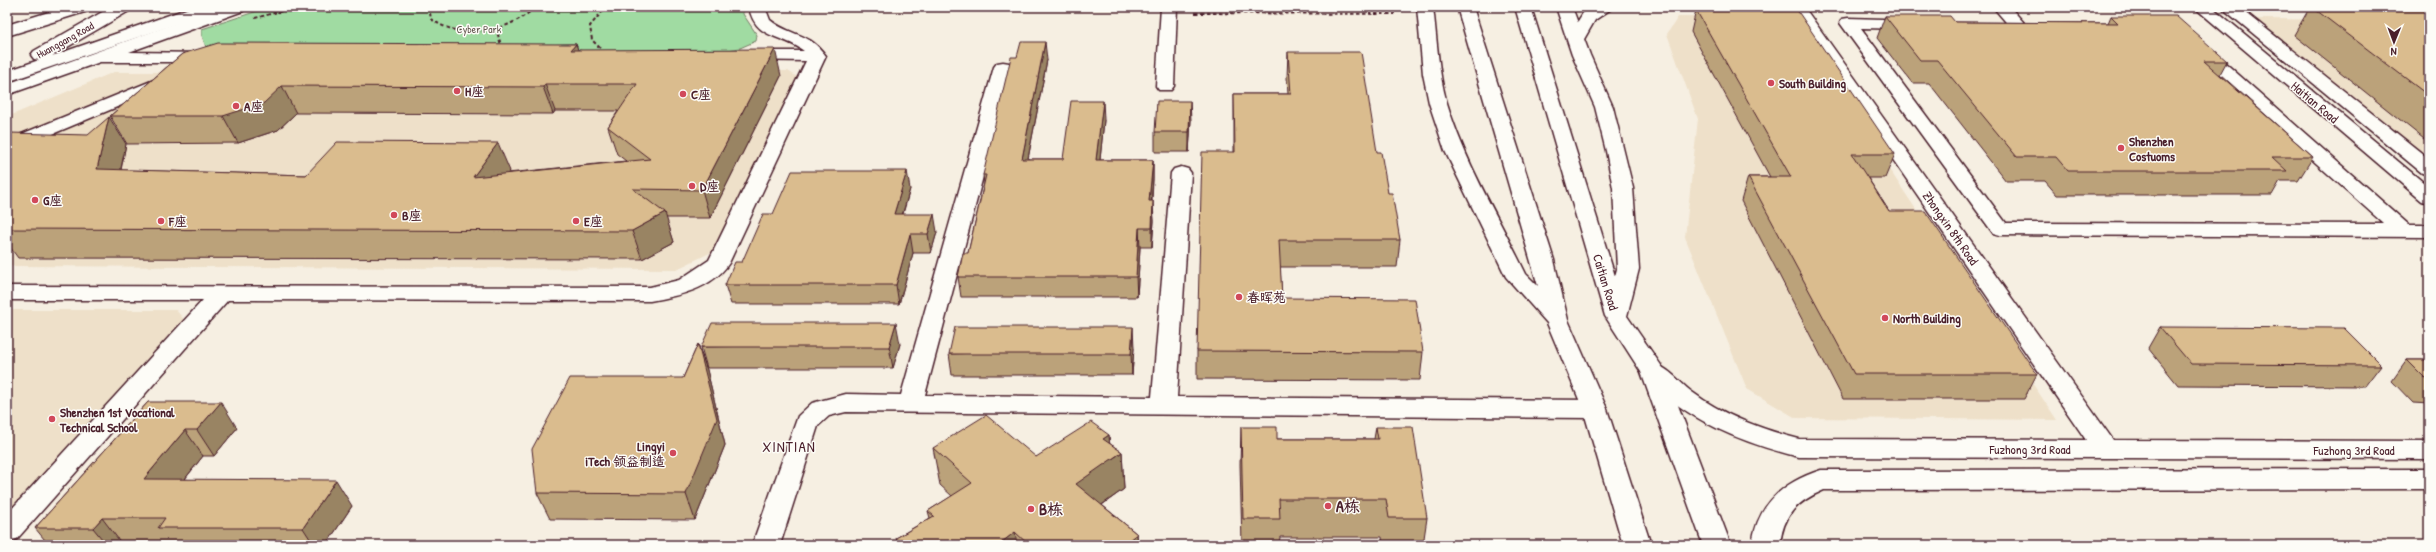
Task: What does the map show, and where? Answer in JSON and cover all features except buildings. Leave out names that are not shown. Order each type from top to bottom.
[{"type":"main road","points":[[7,22],[55,7]]},
{"type":"main road","points":[[7,31],[82,7]]},
{"type":"main road","name":"Huanggang Road","points":[[7,72],[123,7]]},
{"type":"main road","points":[[7,77],[208,7]]},
{"type":"main road","points":[[7,90],[94,57],[237,7]]},
{"type":"main road","points":[[757,7],[757,15],[763,23],[777,33],[809,45],[817,56]]},
{"type":"main road","points":[[1165,86],[1169,7]]},
{"type":"main road","points":[[1417,7],[1428,34]]},
{"type":"main road","points":[[1425,7],[1432,74],[1438,103],[1455,151],[1517,277],[1557,320]]},
{"type":"main road","name":"Caitian Road","points":[[1523,7],[1616,316],[1653,371],[1717,545]]},
{"type":"main road","points":[[1550,7],[1558,28],[1579,46]]},
{"type":"main road","points":[[1564,7],[1604,107],[1616,151],[1623,188],[1628,269],[1616,316]]},
{"type":"main road","points":[[1579,46],[1589,17],[1606,7]]},
{"type":"main road","name":"Zhongxin 8th Road","points":[[1796,7],[2106,449]]},
{"type":"main road","points":[[1994,24],[2025,24],[2001,7]]},
{"type":"main road","name":"Haitian Road","points":[[2202,7],[2426,191]]},
{"type":"main road","name":"Haitian Road","points":[[2229,7],[2429,169]]},
{"type":"main road","points":[[1466,8],[1543,260],[1557,320],[1595,409],[1637,545]]},
{"type":"main road","points":[[1925,24],[1848,23],[2000,229],[2429,231]]},
{"type":"main road","points":[[179,27],[165,37],[163,43],[165,49],[188,58]]},
{"type":"main road","points":[[2190,41],[2404,231]]},
{"type":"main road","points":[[729,56],[817,56]]},
{"type":"main road","points":[[7,293],[650,294],[687,286],[700,279],[718,263],[817,56]]},
{"type":"main road","points":[[7,147],[220,58],[94,57]]},
{"type":"main road","points":[[911,402],[1003,66]]},
{"type":"main road","points":[[1164,405],[1181,173]]},
{"type":"main road","points":[[7,532],[222,293]]},
{"type":"main road","name":"Fuzhong 3rd Road","points":[[1653,371],[1677,394],[1720,422],[1766,440],[1799,448],[2429,450]]},
{"type":"main road","points":[[766,545],[807,422],[821,409],[846,403],[911,402],[1595,409]]},
{"type":"main road","points":[[1766,545],[1766,530],[1786,498],[1801,487],[1821,480],[2429,479]]},
{"type":"path","points":[[429,7],[431,19],[440,27],[449,30],[474,31],[496,28],[525,18],[536,7]]},
{"type":"path","points":[[600,48],[592,40],[590,26],[606,7]]},
{"type":"path","points":[[1273,7],[1274,14]]},
{"type":"path","points":[[1195,13],[1395,14]]},
{"type":"path","points":[[496,28],[502,47]]},
{"type":"shaded area","points":[[1678,17],[1788,18],[2057,420],[1796,418],[1747,389],[1685,237],[1698,119],[1667,34]]},
{"type":"shaded area","points":[[2254,19],[2429,20],[2429,162]]},
{"type":"shaded area","points":[[788,71],[805,82],[724,246],[677,269],[7,266],[7,117],[114,72]]},
{"type":"shaded area","name":"Shenzhen 1st Vocational Technical School","points":[[7,310],[176,310],[186,322],[7,517]]},
{"type":"green space","name":"Cyber Park","points":[[270,7],[743,7],[743,14],[757,35],[756,41],[740,48],[721,51],[207,50],[202,36],[202,29]]},
{"type":"place","name":"South Building","points":[[1771,83]]},
{"type":"place","name":"H座","points":[[457,91]]},
{"type":"place","name":"C座","points":[[683,94]]},
{"type":"place","name":"A座","points":[[236,106]]},
{"type":"place","name":"Shenzhen Costuoms","points":[[2121,148]]},
{"type":"place","name":"D座","points":[[692,186]]},
{"type":"place","name":"G座","points":[[35,200]]},
{"type":"place","name":"B座","points":[[394,215]]},
{"type":"place","name":"F座","points":[[161,221]]},
{"type":"place","name":"E座","points":[[576,221]]},
{"type":"place","name":"春晖苑","points":[[1239,297]]},
{"type":"place","name":"North Building","points":[[1885,318]]},
{"type":"place","name":"Shenzhen 1st Vocational Technical School","points":[[52,419]]},
{"type":"place","name":"Lingyi iTech 领益制造","points":[[673,453]]},
{"type":"place","name":"A栋","points":[[1328,506]]},
{"type":"place","name":"B栋","points":[[1031,509]]},
{"type":"district","name":"XINTIAN","points":[[789,446]]}]
